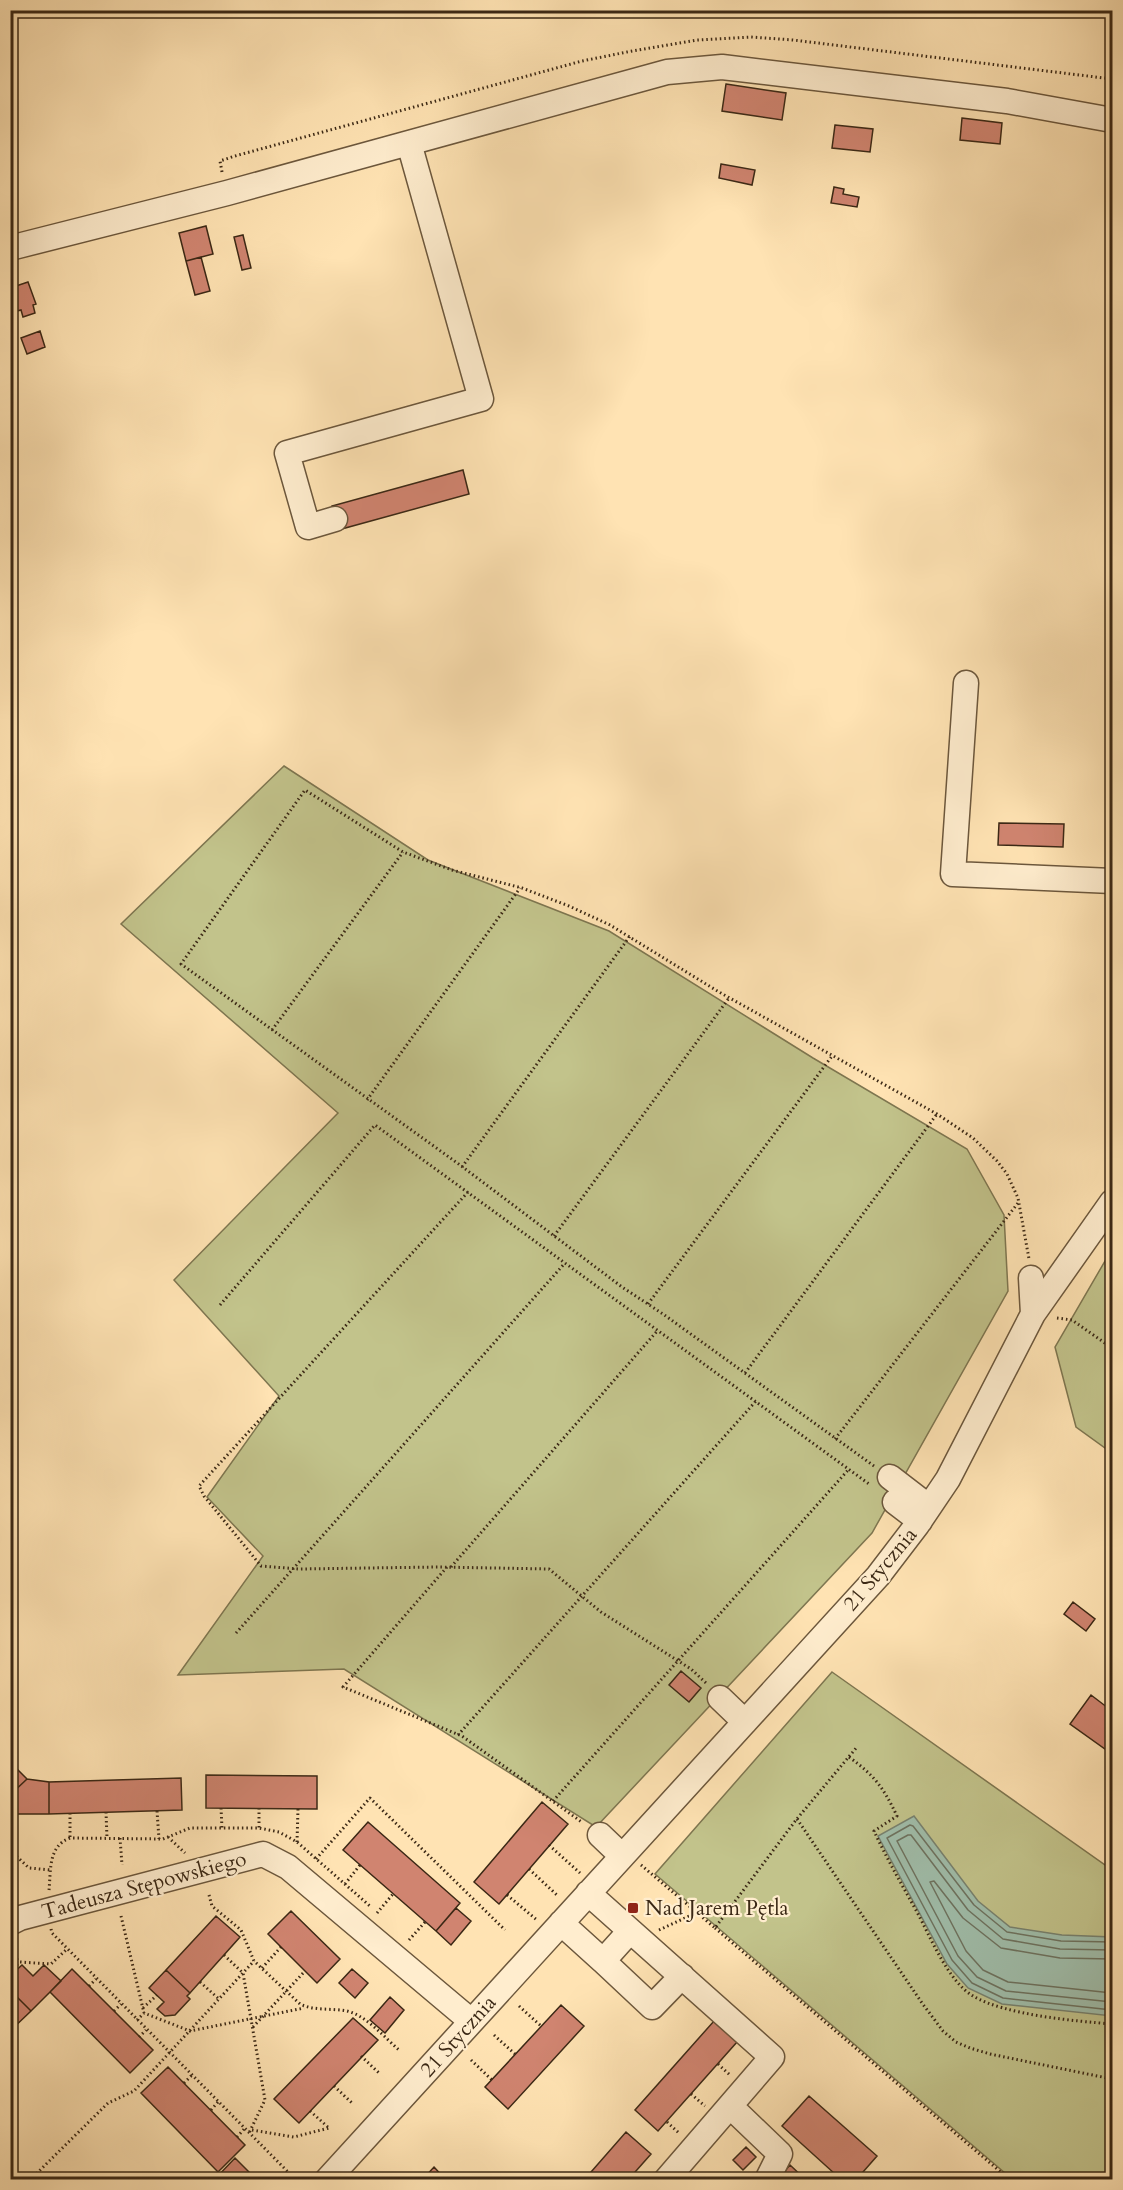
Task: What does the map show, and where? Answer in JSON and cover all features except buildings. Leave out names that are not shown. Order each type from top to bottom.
[{"type":"street","points":[[10,248],[209,197],[667,72],[722,68],[1007,101],[1113,120]]},
{"type":"street","points":[[335,519],[308,527],[287,453],[481,399],[409,143]]},
{"type":"street","points":[[966,683],[953,874],[1113,881]]},
{"type":"street","name":"21 Stycznia","points":[[327,2180],[878,1576],[925,1514],[948,1479],[1033,1314],[1113,1202]]},
{"type":"street","points":[[1031,1278],[1033,1314]]},
{"type":"street","points":[[890,1477],[925,1514]]},
{"type":"street","points":[[895,1502],[925,1514]]},
{"type":"street","points":[[720,1698],[745,1722]]},
{"type":"street","points":[[600,1835],[624,1854]]},
{"type":"street","name":"Tadeusza Stępowskiego","points":[[10,1923],[20,1918],[262,1854],[288,1867],[471,2021]]},
{"type":"street","points":[[574,1909],[635,1935],[772,2057],[666,2180]]},
{"type":"street","points":[[574,1909],[603,1961],[652,2007],[682,1976]]},
{"type":"street","points":[[603,1961],[635,1935]]},
{"type":"street","points":[[730,2106],[780,2154],[767,2180]]},
{"type":"path","points":[[890,1477],[181,964],[305,790],[403,852],[452,870],[520,888],[569,906],[630,936],[729,998],[938,1114],[973,1138],[997,1161],[1013,1185],[1019,1202],[1031,1278]]},
{"type":"path","points":[[272,1031],[403,852]]},
{"type":"path","points":[[367,1100],[520,888]]},
{"type":"path","points":[[462,1167],[630,936]]},
{"type":"path","points":[[554,1236],[729,998]]},
{"type":"path","points":[[648,1304],[832,1056]]},
{"type":"path","points":[[745,1373],[938,1114]]},
{"type":"path","points":[[220,1305],[375,1125],[895,1502]]},
{"type":"path","points":[[468,1192],[199,1486],[204,1496],[261,1566],[549,1569],[601,1611],[691,1669],[720,1698]]},
{"type":"path","points":[[835,1439],[1019,1202]]},
{"type":"path","points":[[236,1633],[565,1263]]},
{"type":"path","points":[[1072,1320],[1113,1348]]},
{"type":"path","points":[[600,1835],[458,1735],[343,1687],[658,1330]]},
{"type":"path","points":[[458,1735],[756,1401]]},
{"type":"path","points":[[553,1802],[676,1660],[849,1469]]},
{"type":"path","points":[[715,1928],[797,1819],[857,1747]]},
{"type":"path","points":[[849,1757],[871,1774],[886,1793],[897,1816],[874,1831],[887,1860],[944,1962],[962,1988],[972,1996],[994,2006],[1056,2018],[1113,2024]]},
{"type":"path","points":[[295,1873],[317,1858],[370,1798],[505,1930]]},
{"type":"path","points":[[221,1808],[222,1828]]},
{"type":"path","points":[[259,1808],[259,1828]]},
{"type":"path","points":[[297,1842],[298,1809]]},
{"type":"path","points":[[157,1811],[159,1839]]},
{"type":"path","points":[[106,1812],[107,1838]]},
{"type":"path","points":[[70,1813],[70,1838]]},
{"type":"path","points":[[797,1819],[922,2003],[943,2031],[956,2042],[990,2054],[1113,2079]]},
{"type":"path","points":[[290,2174],[52,1933],[48,1911],[53,1853],[63,1841],[70,1838],[159,1839],[185,1829],[259,1828],[279,1832],[297,1842],[317,1858],[385,1920]]},
{"type":"path","points":[[168,1837],[192,1860]]},
{"type":"path","points":[[120,1838],[122,1865]]},
{"type":"path","points":[[549,1845],[574,1909]]},
{"type":"path","points":[[10,1850],[29,1868],[51,1870]]},
{"type":"path","points":[[624,1854],[715,1928],[1010,2180]]},
{"type":"path","points":[[345,1884],[360,1865]]},
{"type":"path","points":[[529,1869],[574,1909]]},
{"type":"path","points":[[209,1894],[212,1906],[241,1930],[254,1961],[306,2007]]},
{"type":"path","points":[[377,1913],[393,1894]]},
{"type":"path","points":[[507,1895],[574,1909]]},
{"type":"path","points":[[635,1935],[696,1913]]},
{"type":"path","points":[[122,1916],[143,2011]]},
{"type":"path","points":[[401,1933],[409,1940],[425,1922]]},
{"type":"path","points":[[262,1968],[281,1947]]},
{"type":"path","points":[[10,1953],[20,1962],[51,1964],[67,1949]]},
{"type":"path","points":[[224,1955],[243,1973],[265,2100],[250,2131]]},
{"type":"path","points":[[30,2180],[108,2103],[134,2091],[254,1961]]},
{"type":"path","points":[[10,1971],[20,1962]]},
{"type":"path","points":[[253,2027],[305,1971]]},
{"type":"path","points":[[89,1986],[96,1979]]},
{"type":"path","points":[[200,1982],[219,1999]]},
{"type":"path","points":[[137,2020],[157,1995]]},
{"type":"path","points":[[114,2011],[121,2004]]},
{"type":"path","points":[[519,2006],[541,2026]]},
{"type":"path","points":[[143,2011],[190,2031],[306,2007],[345,2011],[358,2015],[399,2050]]},
{"type":"path","points":[[140,2037],[146,2030]]},
{"type":"path","points":[[494,2035],[515,2054]]},
{"type":"path","points":[[362,2056],[379,2073]]},
{"type":"path","points":[[471,2061],[492,2080]]},
{"type":"path","points":[[734,2078],[736,2069]]},
{"type":"path","points":[[184,2083],[192,2075]]},
{"type":"path","points":[[334,2086],[352,2103]]},
{"type":"path","points":[[211,2110],[219,2102]]},
{"type":"path","points":[[250,2131],[294,2137],[329,2128],[310,2111]]},
{"type":"path","points":[[667,2122],[681,2135]]},
{"type":"path","points":[[237,2137],[245,2128]]},
{"type":"path","points":[[10,2174],[16,2180]]},
{"type":"path","points":[[631,2176],[635,2180]]},
{"type":"green space","points":[[284,766],[428,860],[609,931],[813,1058],[967,1149],[1004,1215],[1008,1291],[872,1533],[596,1827],[344,1669],[178,1675],[263,1556],[207,1497],[279,1396],[174,1280],[338,1113],[121,924]]},
{"type":"green space","points":[[1112,1249],[1112,1453],[1076,1427],[1055,1347]]},
{"type":"green space","points":[[832,1672],[1112,1870],[1112,2179],[1012,2179],[655,1874]]},
{"type":"water","points":[[914,1816],[978,1901],[1010,1927],[1062,1935],[1112,1937],[1112,2016],[1002,2004],[968,1988],[947,1964],[878,1836]]},
{"type":"place","name":"Nad Jarem Pętla","points":[[633,1908]]}]
